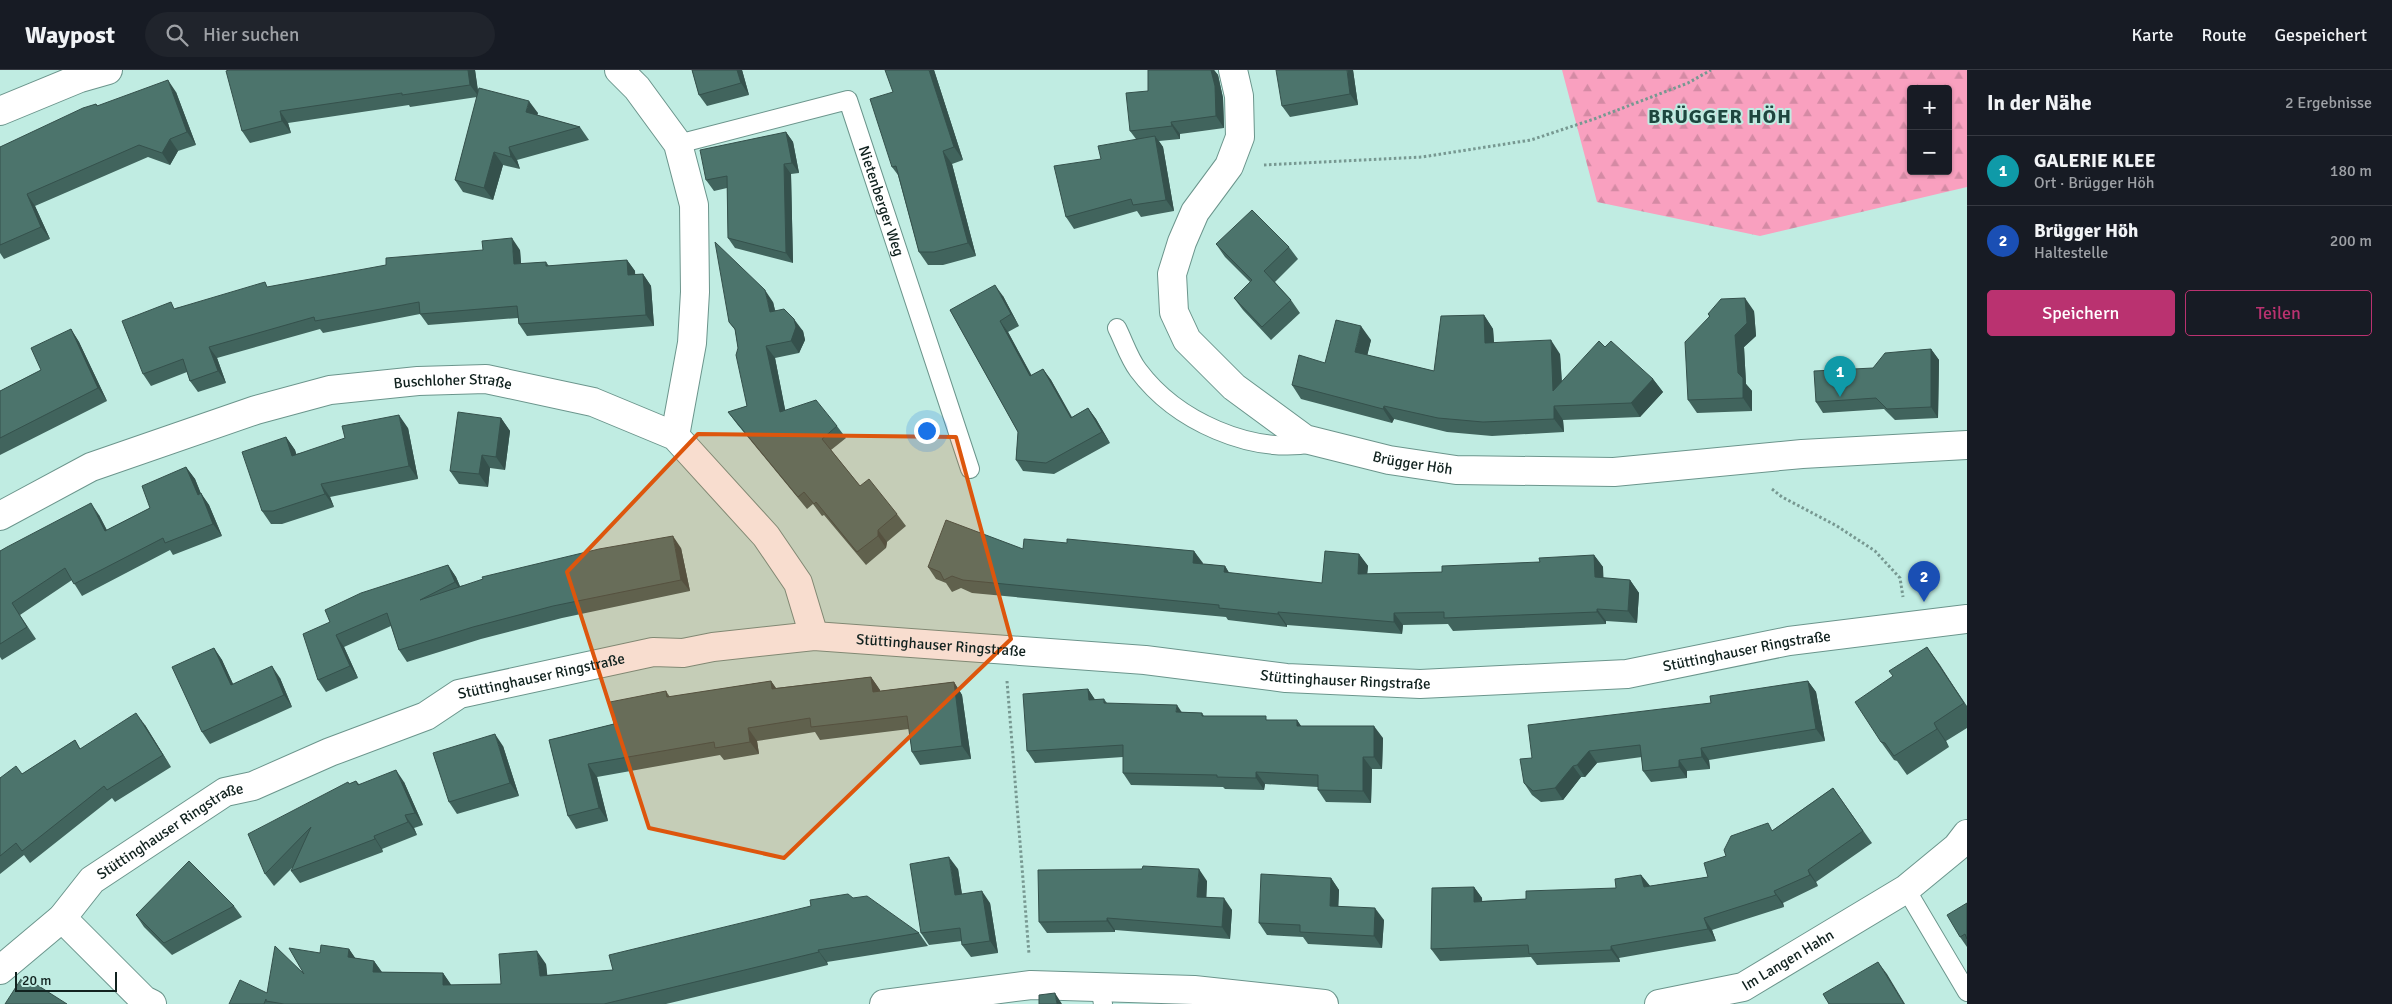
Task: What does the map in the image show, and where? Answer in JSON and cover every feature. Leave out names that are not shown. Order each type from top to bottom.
[{"type":"street","points":[[0,111],[80,78],[108,70]]},
{"type":"street","points":[[619,70],[637,88],[678,144],[694,205],[695,292],[692,343],[675,436]]},
{"type":"street","name":"Brügger Höh","points":[[1233,70],[1239,96],[1240,137],[1229,166],[1195,212],[1182,242],[1172,274],[1174,312],[1186,340],[1234,386],[1306,440],[1389,460],[1456,470],[1614,472],[1802,454],[1967,445]]},
{"type":"street","name":"Buschloher Straße","points":[[0,516],[91,468],[256,410],[330,390],[418,381],[486,379],[593,402],[675,436],[766,536],[798,583],[814,636]]},
{"type":"street","name":"Stüttinghauser Ringstraße","points":[[0,970],[62,918],[92,880],[225,792],[253,786],[330,752],[426,716],[459,694],[653,652],[683,654],[713,647],[814,636],[1005,648],[1145,660],[1286,678],[1420,684],[1627,674],[1789,641],[1967,619]]},
{"type":"street","name":"Im Langen Hahn","points":[[1659,1004],[1748,996],[1906,889],[1956,847],[1967,834]]},
{"type":"street","points":[[62,918],[144,1000],[152,1004]]},
{"type":"street","points":[[884,1004],[1031,985],[1102,995],[1194,990],[1324,1004]]},
{"type":"lane","name":"Nietenberger Weg","points":[[678,144],[848,100],[970,470]]},
{"type":"lane","points":[[1117,328],[1138,369],[1169,402],[1210,428],[1256,441],[1296,446],[1317,442]]},
{"type":"lane","points":[[1906,889],[1967,992]]},
{"type":"path","points":[[1229,166],[1422,157],[1531,140],[1688,83],[1711,70]]},
{"type":"path","points":[[1782,497],[1837,526],[1867,546],[1900,578]]},
{"type":"path","points":[[1005,648],[1031,985]]},
{"type":"highlighted area","points":[[698,434],[956,437],[1011,639],[784,858],[649,828],[567,572]]},
{"type":"green space","points":[[1562,70],[1967,70],[1967,187],[1760,236],[1597,202]]},
{"type":"building","points":[[468,70],[470,85],[280,111],[282,121],[242,131],[226,71]]},
{"type":"building","points":[[692,70],[737,70],[741,83],[699,95]]},
{"type":"building","points":[[885,70],[929,70],[954,147],[943,151],[968,243],[934,252],[919,252],[896,166],[892,167],[870,99],[893,92]]},
{"type":"building","points":[[1148,70],[1211,70],[1215,86],[1216,116],[1171,122],[1172,126],[1130,131],[1126,93],[1148,91]]},
{"type":"building","points":[[1276,70],[1347,70],[1350,94],[1282,106]]},
{"type":"building","points":[[168,80],[187,132],[170,139],[162,153],[139,145],[27,194],[41,227],[0,245],[0,147],[83,108],[96,104],[97,106]]},
{"type":"building","points":[[479,88],[529,101],[526,112],[580,127],[509,147],[511,157],[494,152],[484,188],[455,180]]},
{"type":"building","points":[[786,132],[792,163],[784,164],[786,253],[728,238],[727,176],[706,180],[700,150]]},
{"type":"building","points":[[1155,136],[1166,200],[1133,205],[1131,199],[1066,217],[1054,166],[1101,159],[1098,146]]},
{"type":"building","points":[[1252,210],[1289,247],[1264,271],[1291,300],[1262,327],[1234,298],[1252,280],[1216,244]]},
{"type":"building","points":[[512,238],[514,264],[546,262],[546,266],[627,260],[628,275],[643,274],[646,315],[519,324],[517,306],[420,314],[419,302],[315,321],[314,317],[209,347],[218,371],[190,381],[183,359],[143,374],[122,321],[171,302],[174,309],[265,282],[267,287],[386,265],[386,258],[483,250],[482,241]]},
{"type":"building","points":[[715,242],[765,290],[770,312],[784,309],[794,319],[796,327],[791,341],[766,346],[780,412],[816,400],[837,426],[822,439],[860,486],[869,479],[897,514],[878,530],[878,536],[857,552],[816,502],[814,504],[804,492],[798,497],[728,412],[747,406],[736,355],[738,348],[735,329],[729,322]]},
{"type":"building","points":[[995,285],[1011,314],[1000,321],[1030,376],[1043,369],[1071,418],[1088,408],[1102,432],[1046,463],[1016,460],[1018,432],[950,310]]},
{"type":"building","points":[[1745,298],[1747,323],[1735,335],[1738,373],[1743,378],[1743,398],[1688,400],[1685,342],[1710,316],[1708,314],[1721,299]]},
{"type":"building","points":[[1484,315],[1485,343],[1551,340],[1553,391],[1599,341],[1605,347],[1611,341],[1653,379],[1631,403],[1554,406],[1554,419],[1483,422],[1438,418],[1384,406],[1383,409],[1292,385],[1299,355],[1325,363],[1336,320],[1361,326],[1355,352],[1434,371],[1441,316]]},
{"type":"building","points":[[71,329],[98,388],[0,438],[0,391],[41,370],[31,348]]},
{"type":"building","points":[[1931,349],[1931,407],[1887,409],[1876,398],[1816,402],[1814,371],[1873,368],[1885,353]]},
{"type":"building","points":[[458,412],[501,418],[496,457],[482,455],[479,474],[450,471]]},
{"type":"building","points":[[399,415],[409,466],[321,484],[325,494],[273,511],[262,511],[242,452],[286,437],[292,456],[345,438],[342,426]]},
{"type":"building","points":[[186,467],[198,495],[201,493],[213,524],[165,543],[163,538],[74,584],[65,568],[12,603],[27,627],[0,644],[0,551],[91,503],[105,531],[150,508],[142,486]]},
{"type":"building","points":[[946,520],[1023,549],[1024,539],[1067,543],[1067,539],[1194,551],[1193,563],[1225,566],[1224,572],[1322,583],[1325,551],[1359,554],[1358,574],[1442,572],[1442,566],[1540,562],[1539,558],[1594,555],[1595,577],[1630,580],[1628,611],[1597,609],[1597,612],[1444,618],[1444,612],[1394,613],[1394,622],[1219,608],[1219,605],[963,580],[952,576],[944,580],[940,572],[928,567]]},
{"type":"building","points":[[673,536],[681,580],[553,606],[473,627],[399,650],[387,613],[336,635],[350,666],[318,680],[303,634],[330,622],[325,610],[361,593],[448,565],[455,582],[420,600],[483,579],[482,577],[599,549]]},
{"type":"building","points":[[1927,647],[1964,703],[1934,723],[1937,729],[1894,756],[1885,743],[1881,742],[1855,702],[1893,676],[1889,671]]},
{"type":"building","points":[[214,648],[231,685],[272,666],[284,695],[202,732],[172,667]]},
{"type":"building","points":[[871,677],[873,692],[954,682],[962,746],[912,752],[907,716],[811,727],[810,718],[748,728],[750,742],[715,748],[714,742],[588,764],[599,808],[568,816],[549,740],[614,724],[610,702],[666,691],[667,697],[771,681],[772,689]]},
{"type":"building","points":[[1808,681],[1816,729],[1701,748],[1702,757],[1679,760],[1679,767],[1643,771],[1640,745],[1589,751],[1577,765],[1573,766],[1555,788],[1533,791],[1524,783],[1520,759],[1532,758],[1528,725],[1711,703],[1710,696]]},
{"type":"building","points":[[1088,689],[1089,700],[1104,699],[1104,703],[1177,705],[1176,712],[1202,713],[1202,716],[1266,716],[1266,720],[1297,720],[1297,726],[1374,726],[1374,757],[1363,757],[1363,791],[1318,790],[1318,775],[1256,772],[1256,778],[1217,777],[1217,775],[1123,773],[1123,745],[1027,751],[1023,694]]},
{"type":"building","points":[[136,713],[163,755],[107,790],[104,786],[22,851],[16,843],[0,856],[0,778],[16,766],[22,774],[75,740],[80,749]]},
{"type":"building","points":[[495,734],[510,783],[449,802],[433,753]]},
{"type":"building","points":[[396,770],[415,813],[405,815],[408,822],[374,836],[375,839],[291,871],[311,827],[265,874],[248,834],[348,782],[349,784],[356,781],[358,785]]},
{"type":"building","points":[[1833,788],[1863,831],[1808,870],[1810,875],[1774,891],[1776,895],[1704,918],[1708,929],[1611,946],[1611,950],[1529,954],[1528,945],[1431,949],[1432,888],[1474,887],[1474,902],[1526,899],[1526,891],[1616,888],[1615,879],[1641,875],[1644,887],[1708,877],[1704,863],[1726,856],[1724,850],[1731,836],[1768,823],[1772,831]]},
{"type":"building","points":[[949,857],[955,895],[982,891],[990,941],[962,945],[960,928],[921,933],[910,864]]},
{"type":"building","points":[[189,861],[234,906],[164,943],[136,915]]},
{"type":"building","points":[[1143,866],[1199,869],[1197,897],[1224,898],[1222,927],[1107,918],[1107,921],[1039,922],[1038,870],[1142,869]]},
{"type":"building","points":[[1261,874],[1331,878],[1330,906],[1375,908],[1374,936],[1300,932],[1300,925],[1259,923]]},
{"type":"building","points":[[848,894],[853,898],[867,896],[919,933],[818,950],[819,952],[604,1004],[284,1004],[266,1001],[266,999],[264,1004],[229,1004],[240,980],[267,993],[275,946],[304,974],[289,948],[320,953],[321,945],[349,949],[348,957],[374,961],[373,972],[443,973],[443,985],[501,984],[499,954],[537,951],[540,976],[613,970],[609,955],[811,906],[810,900]]},
{"type":"building","points":[[1967,903],[1967,939],[1965,934],[1960,937],[1947,915]]},
{"type":"building","points":[[1878,962],[1904,1004],[1829,1004],[1823,994]]},
{"type":"building","points":[[23,976],[67,1004],[5,1004]]},
{"type":"building","points":[[1055,993],[1057,1004],[1039,1004],[1039,995]]},
{"type":"place","name":"GALERIE KLEE","points":[[1840,397]]},
{"type":"place","name":"Brügger Höh","points":[[1924,602]]},
{"type":"district","name":"BRÜGGER HÖH","points":[[1720,116]]}]
